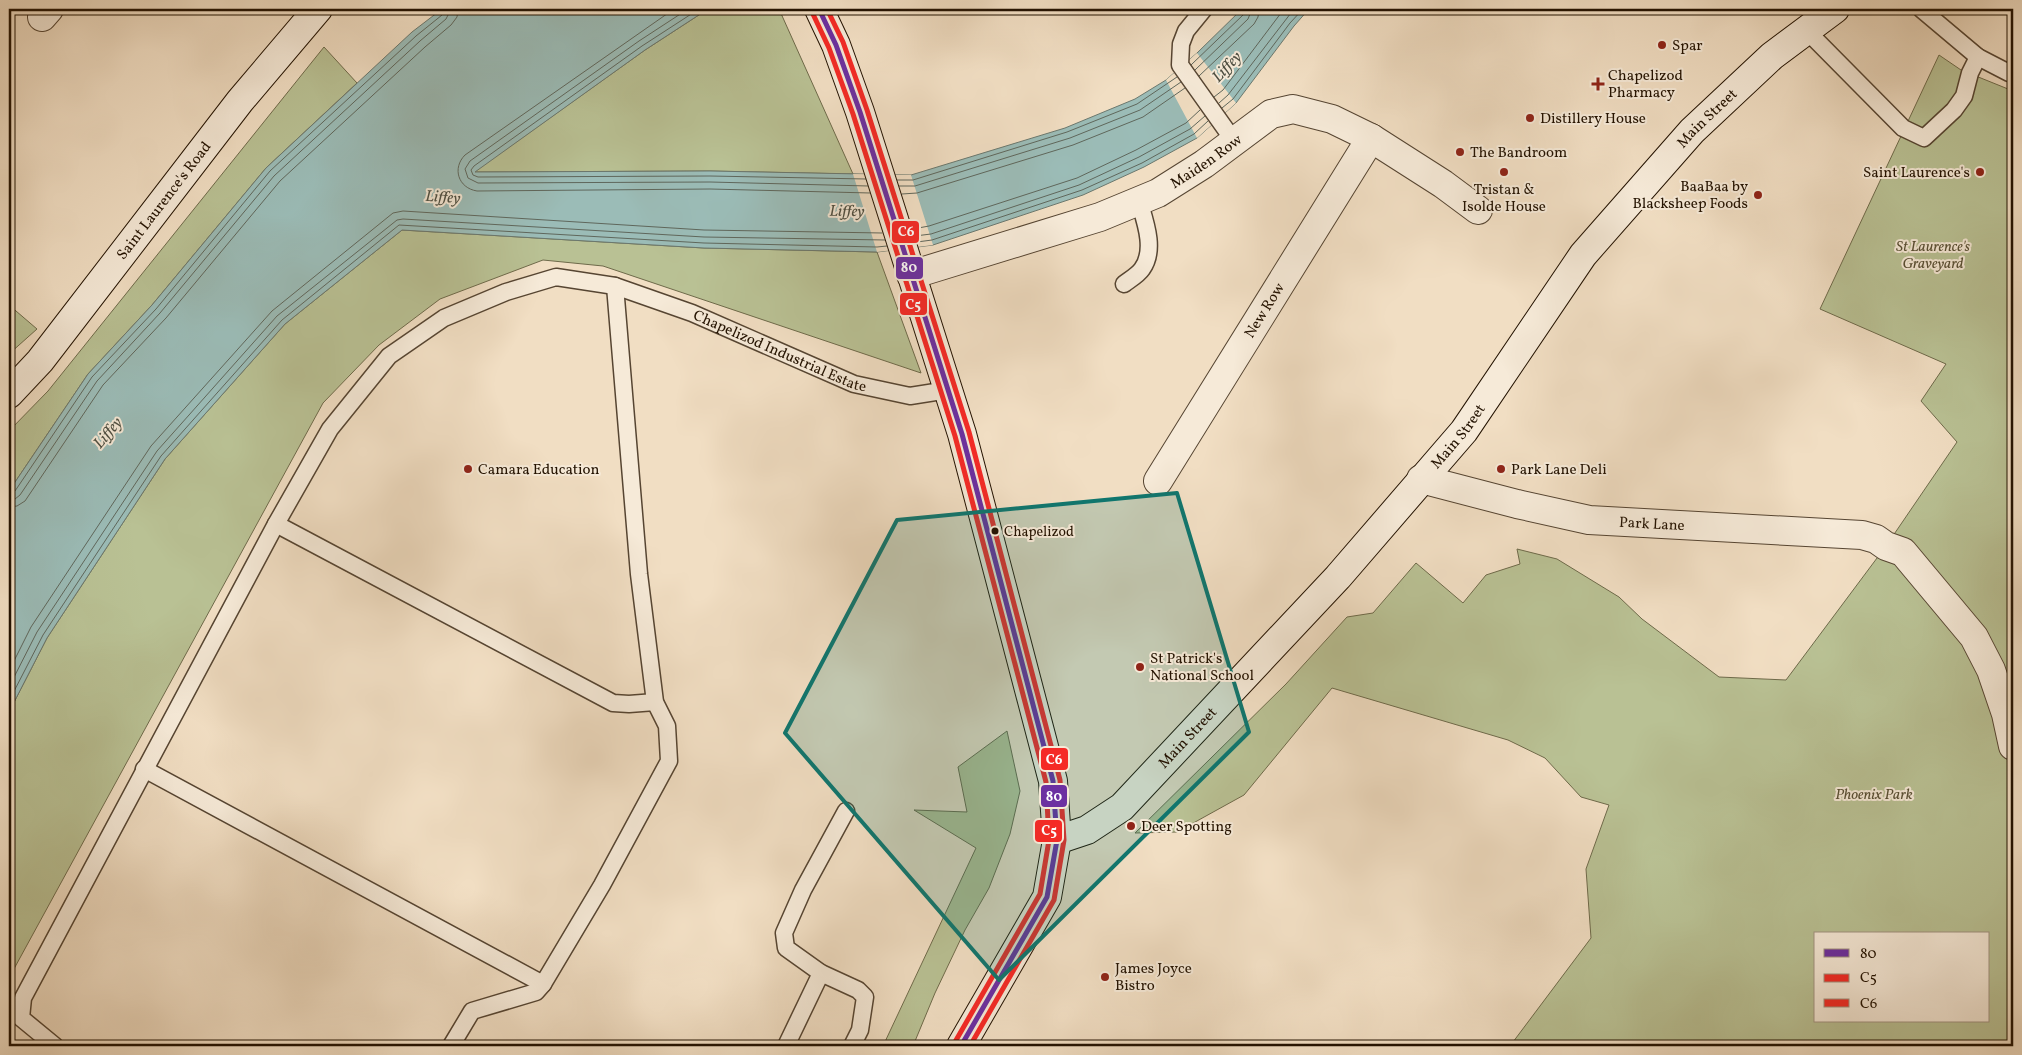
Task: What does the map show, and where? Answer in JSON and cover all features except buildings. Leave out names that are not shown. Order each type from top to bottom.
[{"type":"street","points":[[819,9],[836,46],[874,158],[962,434],[1053,781],[1057,840],[1047,897],[961,1046]]},
{"type":"street","name":"Main Street","points":[[1057,840],[1087,830],[1122,807],[1338,577],[1420,479],[1464,431],[1583,256],[1692,130],[1772,56],[1835,9]]},
{"type":"street","name":"Saint Laurence's Road","points":[[9,394],[40,361],[309,12]]},
{"type":"street","name":"Maiden Row","points":[[908,266],[1100,217],[1158,193],[1204,164],[1270,114],[1293,109],[1332,119],[1371,138],[1443,184],[1478,210]]},
{"type":"street","name":"New Row","points":[[1158,481],[1371,138]]},
{"type":"street","name":"Park Lane","points":[[1420,479],[1516,504],[1589,520],[1862,535],[1876,539],[1886,546],[1904,552],[1974,637],[1991,670],[2006,714],[2013,746]]},
{"type":"lane","points":[[1204,9],[1186,31],[1181,44],[1180,66],[1234,141]]},
{"type":"lane","points":[[1921,9],[1978,56],[2008,74]]},
{"type":"lane","points":[[1806,30],[1903,128],[1924,138],[1954,110],[1964,96],[1970,73],[1978,56]]},
{"type":"lane","points":[[1124,284],[1142,269],[1148,251],[1148,228],[1139,201]]},
{"type":"lane","name":"Chapelizod Industrial Estate","points":[[51,1045],[21,1018],[23,998],[276,524],[330,429],[389,356],[444,318],[506,292],[556,278],[615,286],[692,313],[854,384],[910,396],[948,390]]},
{"type":"lane","points":[[451,1046],[472,1011],[536,992],[543,984],[602,885],[669,761],[667,726],[655,702],[639,574],[615,286]]},
{"type":"lane","points":[[276,524],[613,703],[655,702]]},
{"type":"lane","points":[[144,769],[543,984]]},
{"type":"lane","points":[[846,811],[803,890],[784,933],[786,948],[821,973],[858,990],[866,997],[860,1030],[852,1046]]},
{"type":"lane","points":[[786,1046],[821,973]]},
{"type":"highlighted area","points":[[1177,493],[1249,732],[999,980],[785,733],[897,520]]},
{"type":"green space","points":[[708,9],[779,9],[853,174],[710,171],[474,172],[645,50]]},
{"type":"green space","points":[[324,47],[357,83],[266,168],[152,305],[88,374],[9,491],[9,431],[48,391]]},
{"type":"green space","points":[[1939,55],[1961,70],[2013,91],[2013,1046],[1510,1046],[1591,938],[1586,869],[1609,805],[1581,797],[1545,758],[1508,740],[1332,688],[1244,795],[1177,832],[1135,833],[1286,684],[1347,617],[1373,613],[1416,563],[1463,603],[1486,575],[1520,564],[1517,549],[1557,559],[1619,597],[1642,619],[1719,677],[1786,680],[1886,546],[1957,442],[1921,401],[1946,364],[1820,309]]},
{"type":"green space","points":[[402,230],[704,248],[877,252],[921,373],[603,266],[543,260],[440,299],[379,345],[323,403],[9,978],[9,712],[47,638],[165,459],[285,324]]},
{"type":"green space","points":[[9,305],[37,329],[9,354]]},
{"type":"green space","points":[[1007,731],[1020,791],[1010,834],[989,888],[965,930],[935,993],[913,1046],[883,1046],[976,848],[914,810],[967,812],[958,767]]},
{"type":"water","name":"Liffey","points":[[442,9],[708,9],[645,50],[475,172],[710,171],[911,175],[1065,128],[1135,99],[1166,80],[1242,9],[1309,9],[1236,103],[1197,138],[1144,167],[1083,195],[933,245],[877,252],[704,248],[402,230],[285,324],[165,459],[47,638],[9,712],[9,491],[88,374],[152,305],[266,168],[412,32]]},
{"type":"pier","points":[[1197,53],[1236,103],[1197,138],[1166,80]]},
{"type":"pier","points":[[853,174],[911,175],[933,245],[877,252]]},
{"type":"transit line","name":"80","points":[[819,9],[836,45],[860,112],[962,434],[1053,781],[1057,840],[1047,897],[961,1046]]},
{"type":"transit line","name":"C6","points":[[827,9],[843,42],[867,110],[969,432],[1060,780],[1064,840],[1054,900],[970,1046]]},
{"type":"transit line","name":"C5","points":[[812,12],[829,48],[853,114],[955,436],[1046,782],[1049,840],[1040,894],[955,1042]]},
{"type":"place","name":"Spar","points":[[1662,45]]},
{"type":"place","name":"Chapelizod Pharmacy","points":[[1598,84]]},
{"type":"place","name":"Distillery House","points":[[1530,118]]},
{"type":"place","name":"The Bandroom","points":[[1460,152]]},
{"type":"place","name":"Tristan & Isolde House","points":[[1504,172]]},
{"type":"place","name":"Saint Laurence's","points":[[1980,172]]},
{"type":"place","name":"BaaBaa by Blacksheep Foods","points":[[1758,195]]},
{"type":"place","name":"Camara Education","points":[[468,469]]},
{"type":"place","name":"Park Lane Deli","points":[[1501,469]]},
{"type":"place","name":"Chapelizod","points":[[995,531]]},
{"type":"place","name":"St Patrick's National School","points":[[1140,667]]},
{"type":"place","name":"Deer Spotting","points":[[1131,826]]},
{"type":"place","name":"James Joyce Bistro","points":[[1105,977]]},
{"type":"park label","name":"St Laurence's Graveyard","points":[[1933,254]]},
{"type":"park label","name":"Phoenix Park","points":[[1874,794]]}]
